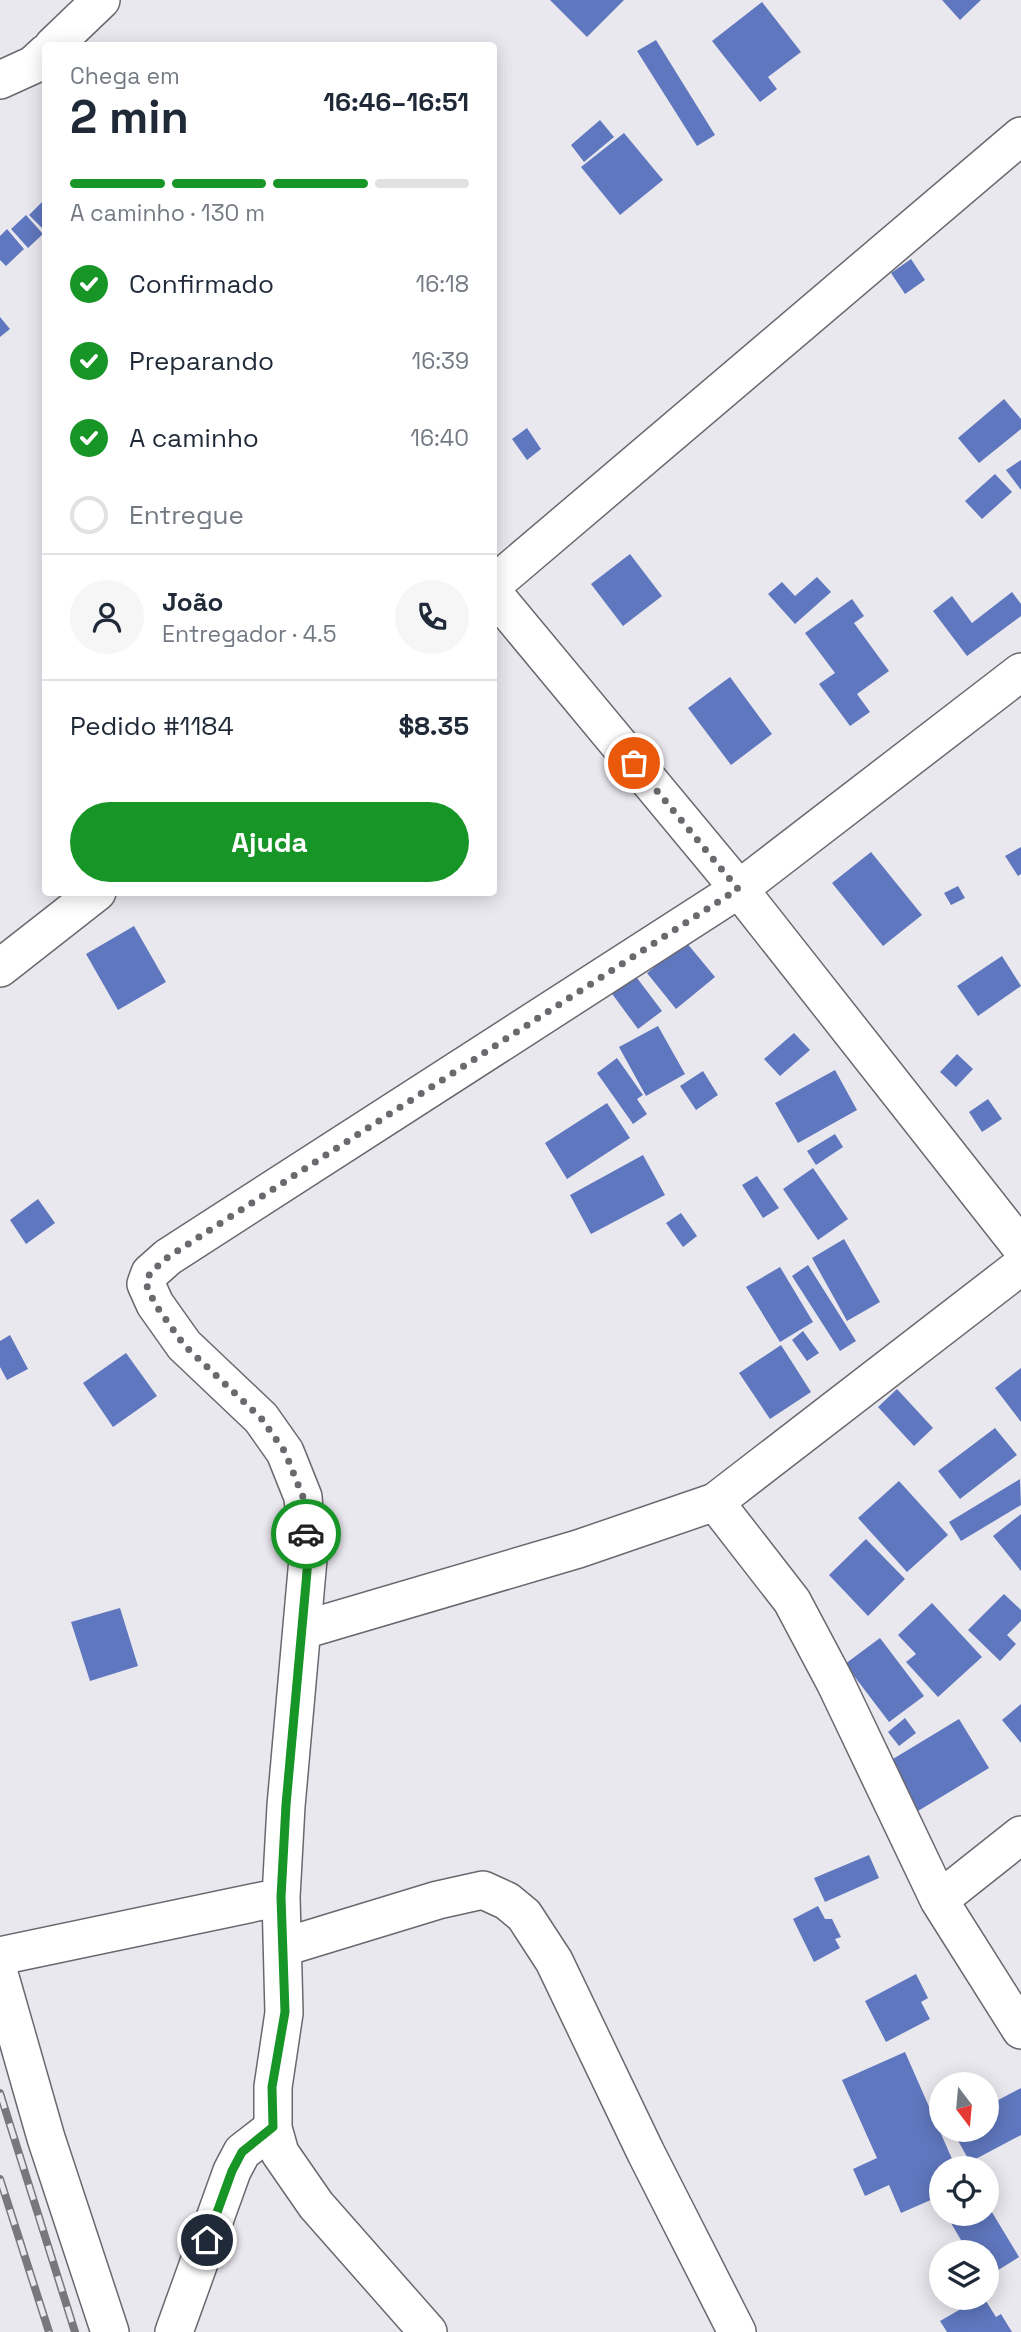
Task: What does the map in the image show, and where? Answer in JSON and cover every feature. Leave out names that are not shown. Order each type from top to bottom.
[{"type":"street","points":[[62,42],[101,0]]},
{"type":"street","points":[[0,80],[42,62]]},
{"type":"street","points":[[497,581],[1021,136]]},
{"type":"street","points":[[497,598],[738,889],[1021,1247]]},
{"type":"street","points":[[428,2332],[316,2205],[280,2153],[273,2127],[272,2087],[285,2012],[281,1897],[286,1805],[308,1559],[303,1497],[285,1452],[261,1418],[184,1345],[155,1304],[146,1284],[150,1273],[168,1257],[738,889],[1021,672]]},
{"type":"street","points":[[0,968],[92,896]]},
{"type":"street","points":[[303,1630],[578,1549],[715,1502],[1021,1266]]},
{"type":"street","points":[[715,1502],[792,1601],[835,1682],[939,1900],[1021,2030]]},
{"type":"street","points":[[939,1900],[1021,1835]]},
{"type":"street","points":[[284,1947],[386,1915],[483,1890],[507,1901],[524,1915],[554,1961],[646,2153],[737,2332]]},
{"type":"street","points":[[0,1956],[281,1897]]},
{"type":"street","points":[[0,1977],[46,2137],[110,2332]]},
{"type":"street","points":[[173,2332],[232,2171],[242,2152],[273,2127]]},
{"type":"building","points":[[550,0],[624,0],[587,37]]},
{"type":"building","points":[[942,0],[981,0],[960,20]]},
{"type":"building","points":[[762,2],[801,52],[768,77],[777,89],[760,102],[712,41]]},
{"type":"building","points":[[656,40],[715,135],[697,146],[637,51]]},
{"type":"building","points":[[600,120],[614,137],[584,162],[571,145]]},
{"type":"building","points":[[624,133],[663,180],[620,215],[581,167]]},
{"type":"building","points":[[42,202],[42,228],[29,215]]},
{"type":"building","points":[[26,215],[42,235],[28,248],[11,229]]},
{"type":"building","points":[[7,229],[24,249],[6,266],[0,260],[0,236]]},
{"type":"building","points":[[911,259],[925,280],[905,294],[891,273]]},
{"type":"building","points":[[0,317],[10,329],[0,337]]},
{"type":"building","points":[[1004,399],[1021,419],[1021,429],[979,463],[958,438]]},
{"type":"building","points":[[527,428],[541,449],[527,460],[512,439]]},
{"type":"building","points":[[1021,460],[1021,490],[1006,470]]},
{"type":"building","points":[[995,474],[1012,492],[982,519],[965,501]]},
{"type":"building","points":[[630,554],[662,596],[623,626],[591,584]]},
{"type":"building","points":[[817,577],[831,592],[795,624],[768,594],[782,582],[795,596]]},
{"type":"building","points":[[1012,592],[1021,604],[1021,616],[967,656],[933,611],[952,596],[972,623]]},
{"type":"building","points":[[852,599],[864,616],[854,623],[889,671],[857,694],[870,712],[850,726],[819,684],[835,673],[805,633]]},
{"type":"building","points":[[730,677],[772,734],[731,765],[688,708]]},
{"type":"building","points":[[1021,847],[1021,874],[1018,876],[1005,856]]},
{"type":"building","points":[[871,852],[922,915],[883,946],[832,883]]},
{"type":"building","points":[[958,886],[965,898],[951,905],[944,893]]},
{"type":"building","points":[[134,926],[166,982],[118,1010],[86,954]]},
{"type":"building","points":[[686,942],[715,977],[676,1009],[647,973]]},
{"type":"building","points":[[1002,956],[1021,986],[978,1016],[957,986]]},
{"type":"building","points":[[634,974],[662,1011],[638,1029],[610,991]]},
{"type":"building","points":[[658,1026],[685,1074],[646,1096],[619,1047]]},
{"type":"building","points":[[794,1033],[810,1050],[780,1076],[764,1059]]},
{"type":"building","points":[[957,1054],[973,1069],[956,1087],[940,1072]]},
{"type":"building","points":[[617,1058],[643,1095],[637,1099],[647,1114],[633,1124],[597,1073]]},
{"type":"building","points":[[835,1070],[857,1110],[798,1143],[775,1103]]},
{"type":"building","points":[[703,1071],[718,1095],[696,1110],[680,1086]]},
{"type":"building","points":[[988,1099],[1002,1119],[982,1132],[969,1112]]},
{"type":"building","points":[[607,1103],[630,1138],[567,1179],[545,1143]]},
{"type":"building","points":[[835,1134],[843,1147],[816,1165],[807,1151]]},
{"type":"building","points":[[643,1155],[665,1195],[591,1234],[570,1195]]},
{"type":"building","points":[[813,1168],[848,1219],[818,1240],[783,1189]]},
{"type":"building","points":[[757,1176],[779,1208],[763,1218],[742,1185]]},
{"type":"building","points":[[38,1199],[55,1223],[26,1244],[10,1220]]},
{"type":"building","points":[[681,1213],[697,1236],[683,1247],[666,1223]]},
{"type":"building","points":[[844,1239],[880,1302],[847,1321],[812,1258]]},
{"type":"building","points":[[808,1265],[856,1341],[840,1351],[792,1276]]},
{"type":"building","points":[[780,1267],[813,1322],[780,1342],[746,1287]]},
{"type":"building","points":[[803,1331],[819,1353],[807,1361],[792,1340]]},
{"type":"building","points":[[10,1335],[28,1369],[7,1380],[0,1367],[0,1341]]},
{"type":"building","points":[[781,1345],[811,1392],[770,1419],[739,1373]]},
{"type":"building","points":[[126,1353],[157,1396],[113,1427],[83,1383]]},
{"type":"building","points":[[1021,1368],[1021,1422],[995,1388]]},
{"type":"building","points":[[897,1389],[933,1428],[914,1446],[878,1407]]},
{"type":"building","points":[[995,1428],[1017,1455],[960,1499],[938,1471]]},
{"type":"building","points":[[1020,1479],[1021,1505],[961,1541],[949,1522]]},
{"type":"building","points":[[899,1481],[948,1535],[907,1572],[858,1518]]},
{"type":"building","points":[[1021,1514],[1021,1571],[993,1536]]},
{"type":"building","points":[[866,1539],[905,1579],[868,1616],[829,1575]]},
{"type":"building","points":[[1004,1594],[1021,1610],[1021,1621],[1007,1635],[1016,1644],[1000,1661],[968,1630]]},
{"type":"building","points":[[932,1603],[982,1657],[938,1697],[906,1662],[916,1654],[898,1635]]},
{"type":"building","points":[[120,1608],[138,1666],[90,1681],[71,1622]]},
{"type":"building","points":[[880,1638],[924,1696],[889,1722],[845,1664]]},
{"type":"building","points":[[1021,1704],[1021,1743],[1002,1720]]},
{"type":"building","points":[[905,1718],[916,1733],[899,1746],[888,1732]]},
{"type":"building","points":[[959,1719],[989,1768],[918,1811],[888,1762]]},
{"type":"building","points":[[869,1855],[879,1878],[825,1902],[814,1878]]},
{"type":"building","points":[[818,1906],[825,1919],[832,1919],[841,1937],[835,1939],[840,1948],[814,1962],[793,1919]]},
{"type":"building","points":[[916,1974],[928,1998],[921,2002],[930,2019],[886,2042],[865,2001]]},
{"type":"building","points":[[905,2052],[929,2107],[929,2142],[945,2142],[951,2156],[929,2156],[929,2201],[901,2213],[889,2185],[865,2196],[853,2169],[877,2158],[842,2080]]},
{"type":"building","points":[[1021,2088],[1021,2135],[981,2156],[967,2156],[959,2142],[999,2142],[999,2100]]},
{"type":"building","points":[[999,2224],[1019,2257],[999,2270],[999,2240],[961,2240],[953,2226],[999,2226]]},
{"type":"building","points":[[959,2310],[992,2310],[996,2317],[1001,2314],[1012,2332],[947,2332],[940,2321]]},
{"type":"railway","points":[[0,2093],[75,2332]]},
{"type":"railway","points":[[0,2179],[49,2332]]},
{"type":"way so far","points":[[306,1534],[303,1497],[285,1452],[261,1418],[184,1345],[155,1304],[146,1284],[150,1273],[168,1257],[738,889],[634,763]]},
{"type":"route","points":[[207,2240],[232,2171],[242,2152],[273,2127],[272,2087],[285,2012],[281,1897],[286,1805],[308,1559],[306,1534]]}]
